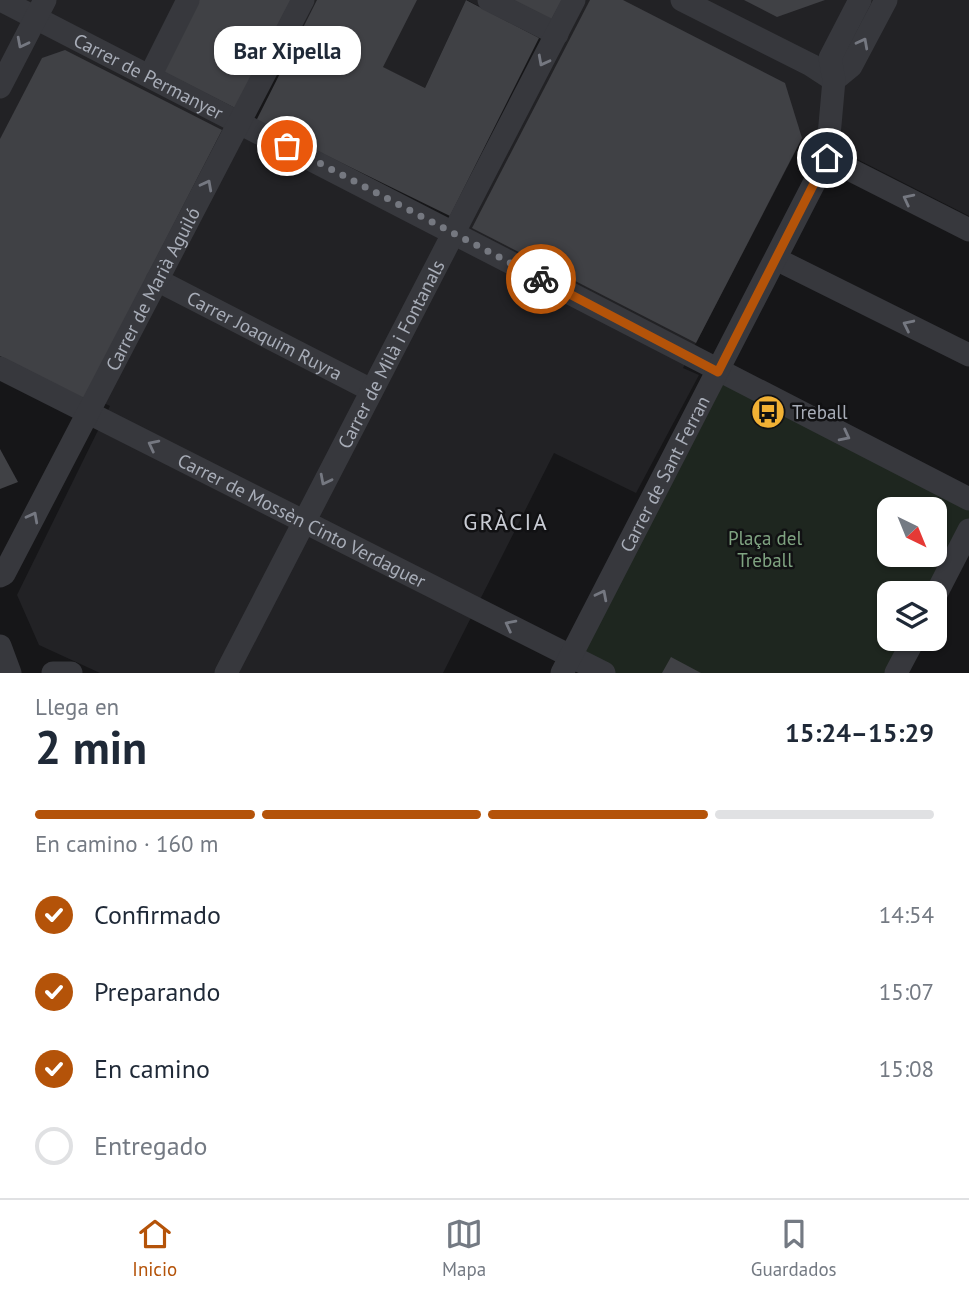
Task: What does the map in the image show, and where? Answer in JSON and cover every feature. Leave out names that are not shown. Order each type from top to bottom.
[{"type":"street","name":"Carrer de Permanyer","points":[[1,0],[40,9],[150,76],[718,372],[969,499]]},
{"type":"street","points":[[150,76],[188,0]]},
{"type":"street","name":"Carrer de Marià Aguiló","points":[[0,576],[4,574],[303,0]]},
{"type":"street","points":[[489,0],[557,34]]},
{"type":"street","name":"Carrer de Milà i Fontanals","points":[[226,673],[575,0]]},
{"type":"street","points":[[682,0],[834,80],[851,66],[886,0]]},
{"type":"street","name":"Carrer de Sant Ferran","points":[[566,664],[827,158],[834,80],[831,58],[860,0]]},
{"type":"street","points":[[0,87],[40,9]]},
{"type":"street","points":[[827,158],[969,230]]},
{"type":"street","points":[[776,259],[969,355]]},
{"type":"street","name":"Carrer Joaquim Ruyra","points":[[157,280],[372,390]]},
{"type":"street","name":"Carrer de Mossèn Cinto Verdaguer","points":[[0,368],[304,521],[566,664],[604,673]]},
{"type":"street","points":[[943,581],[969,530]]},
{"type":"street","points":[[0,646],[10,673]]},
{"type":"street","points":[[896,673],[908,651]]},
{"type":"street","points":[[53,673],[71,673]]},
{"type":"shaded area","points":[[0,0],[188,0],[150,75],[452,233],[556,35],[539,38],[467,0],[969,0],[969,216],[847,154],[802,139],[683,368],[699,375],[636,493],[554,453],[443,673],[100,673],[39,645],[17,595],[110,406],[0,354]]},
{"type":"shaded area","points":[[303,0],[466,0],[425,88],[291,22]]},
{"type":"green space","name":"Plaça del Treball","points":[[718,372],[969,499],[969,530],[941,581],[877,581],[877,651],[907,651],[896,673],[604,673],[571,656]]},
{"type":"building","points":[[199,0],[291,0],[235,108],[162,71]]},
{"type":"building","points":[[317,0],[417,0],[383,67],[425,88],[466,0],[539,38],[450,216],[256,121]]},
{"type":"building","points":[[512,0],[562,0],[551,20]]},
{"type":"building","points":[[590,0],[623,0],[785,83],[802,138],[696,343],[472,228]]},
{"type":"building","points":[[744,0],[825,0],[777,17]]},
{"type":"building","points":[[65,50],[222,130],[84,399],[0,356],[0,139],[42,58]]},
{"type":"building","points":[[0,449],[18,482],[0,489]]},
{"type":"building","points":[[671,657],[701,673],[662,673]]},
{"type":"way so far","points":[[287,146],[541,279]]},
{"type":"place","name":"Bar Xipella","points":[[287,146]]},
{"type":"place","name":"Treball","points":[[768,412]]},
{"type":"district","name":"GRÀCIA","points":[[506,521]]},
{"type":"route","points":[[541,279],[718,372],[827,158]]}]
